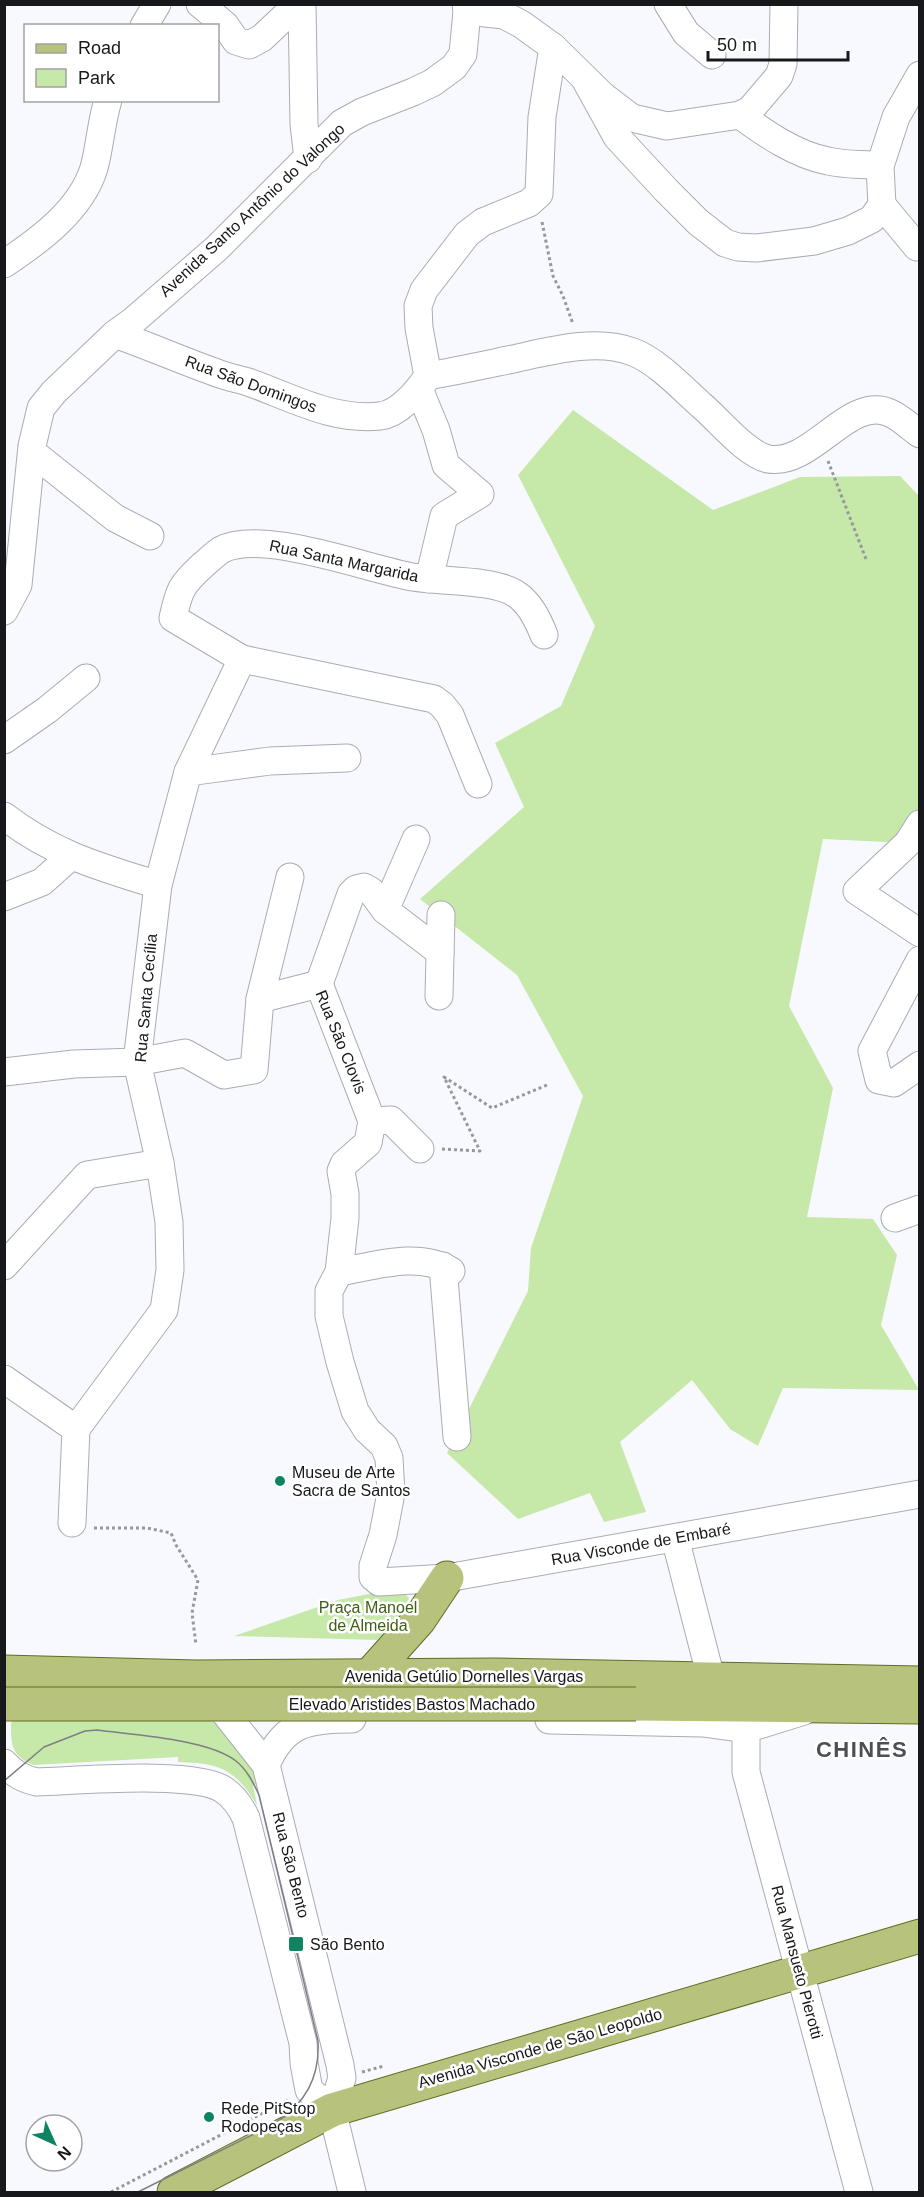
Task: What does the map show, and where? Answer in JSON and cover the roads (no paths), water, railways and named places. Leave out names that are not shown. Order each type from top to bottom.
[{"type":"main road","points":[[369,1676],[419,1620],[447,1578]]},
{"type":"main road","name":"Avenida Getúlio Dornelles Vargas","points":[[6,1675],[196,1677],[495,1675],[920,1683]]},
{"type":"main road","name":"Elevado Aristides Bastos Machado","points":[[4,1704],[636,1704],[920,1707]]},
{"type":"main road","name":"Avenida Visconde de São Leopoldo","points":[[174,2193],[332,2110],[920,1936]]},
{"type":"street","points":[[145,24],[157,4]]},
{"type":"street","points":[[200,4],[220,20],[236,41],[244,45],[255,44],[298,4]]},
{"type":"street","points":[[302,4],[304,124],[308,159]]},
{"type":"street","points":[[668,4],[686,33],[712,55]]},
{"type":"street","points":[[784,4],[783,64],[779,76],[750,110],[740,115],[764,133],[813,156],[828,161],[880,166]]},
{"type":"street","name":"Avenida Santo Antônio do Valongo","points":[[4,611],[18,585],[32,452],[41,408],[54,392],[115,334],[217,248],[342,123],[362,112],[432,83],[454,67],[463,54],[466,8],[504,15],[521,24],[553,47],[618,109],[632,118],[668,126],[740,115]]},
{"type":"street","points":[[429,579],[444,516],[480,494],[446,465],[423,383],[418,306],[424,290],[466,234],[483,222],[530,203],[539,194],[542,117],[553,47]]},
{"type":"street","points":[[917,247],[882,205],[880,166],[896,117],[920,75]]},
{"type":"street","points":[[585,79],[613,129],[646,170],[699,222],[725,243],[738,247],[756,248],[814,241],[848,231],[872,219],[882,205]]},
{"type":"street","points":[[4,264],[57,222],[83,194],[94,168],[108,102]]},
{"type":"street","name":"Rua São Domingos","points":[[115,334],[314,409],[340,414],[380,416],[390,413],[423,383],[584,346],[623,349],[649,360],[751,451],[766,458],[781,460],[796,456],[852,417],[871,410],[889,412],[920,434]]},
{"type":"street","points":[[32,452],[115,518],[150,536]]},
{"type":"street","name":"Rua Santa Margarida","points":[[478,784],[450,715],[434,699],[242,659],[173,618],[178,593],[187,580],[221,550],[238,545],[273,545],[413,578],[503,587],[517,594],[529,606],[544,635]]},
{"type":"street","name":"Rua Santa Cecília","points":[[76,1429],[164,1310],[170,1270],[169,1222],[160,1163],[138,1062],[158,885],[188,772],[242,659]]},
{"type":"street","points":[[4,740],[47,710],[86,678]]},
{"type":"street","points":[[188,772],[270,761],[347,758]]},
{"type":"street","points":[[4,816],[29,835],[71,856],[158,885]]},
{"type":"street","points":[[920,824],[908,843],[857,891],[920,933]]},
{"type":"street","points":[[385,910],[416,838]]},
{"type":"street","points":[[4,897],[42,882],[71,856]]},
{"type":"street","points":[[4,1072],[74,1064],[138,1062],[185,1053],[224,1075],[254,1070],[260,999],[290,877]]},
{"type":"street","points":[[319,984],[351,894],[356,889],[364,887],[371,891],[385,910],[440,952]]},
{"type":"street","points":[[439,996],[441,915]]},
{"type":"street","points":[[920,960],[872,1051],[879,1080],[894,1083],[920,1065]]},
{"type":"street","name":"Rua São Clovis","points":[[260,999],[319,984],[370,1132]]},
{"type":"street","points":[[420,1149],[391,1120],[370,1132],[344,1164],[341,1171],[345,1194],[345,1218],[339,1272],[402,1261],[423,1261],[447,1269],[456,1437]]},
{"type":"street","points":[[4,1266],[87,1175],[160,1163]]},
{"type":"street","name":"Rua Visconde de Embaré","points":[[339,1272],[329,1291],[329,1316],[340,1362],[355,1411],[367,1430],[384,1446],[389,1458],[391,1493],[383,1535],[373,1566],[374,1577],[379,1582],[447,1578],[920,1494]]},
{"type":"street","points":[[4,1379],[76,1429],[72,1523]]},
{"type":"street","points":[[675,1538],[711,1678]]},
{"type":"street","name":"Rua São Bento","points":[[4,1763],[26,1780],[37,1782],[189,1779],[223,1789],[240,1806],[246,1818],[303,2043],[309,2090],[332,2110],[342,2078],[340,2065],[266,1765],[231,1718],[196,1677]]},
{"type":"street","points":[[266,1765],[282,1737],[295,1727],[309,1721],[329,1719],[703,1723],[746,1729],[819,1707]]},
{"type":"street","name":"Rua Mansueto Pierotti","points":[[746,1729],[746,1772],[859,2193]]},
{"type":"street","points":[[332,2110],[352,2193]]},
{"type":"tram line","points":[[4,1781],[44,1747],[85,1731],[97,1730],[170,1739],[224,1754],[243,1768],[259,1795],[318,2041],[313,2078],[302,2099],[274,2124],[138,2192]]},
{"type":"place","name":"Museu de Arte Sacra de Santos","points":[[280,1481]]},
{"type":"place","name":"São Bento","points":[[296,1944]]},
{"type":"place","name":"Rede PitStop Rodopeças","points":[[209,2117]]},
{"type":"district","name":"CHINÊS","points":[[862,1749]]},
{"type":"park label","name":"Praça Manoel de Almeida","points":[[368,1616]]}]
